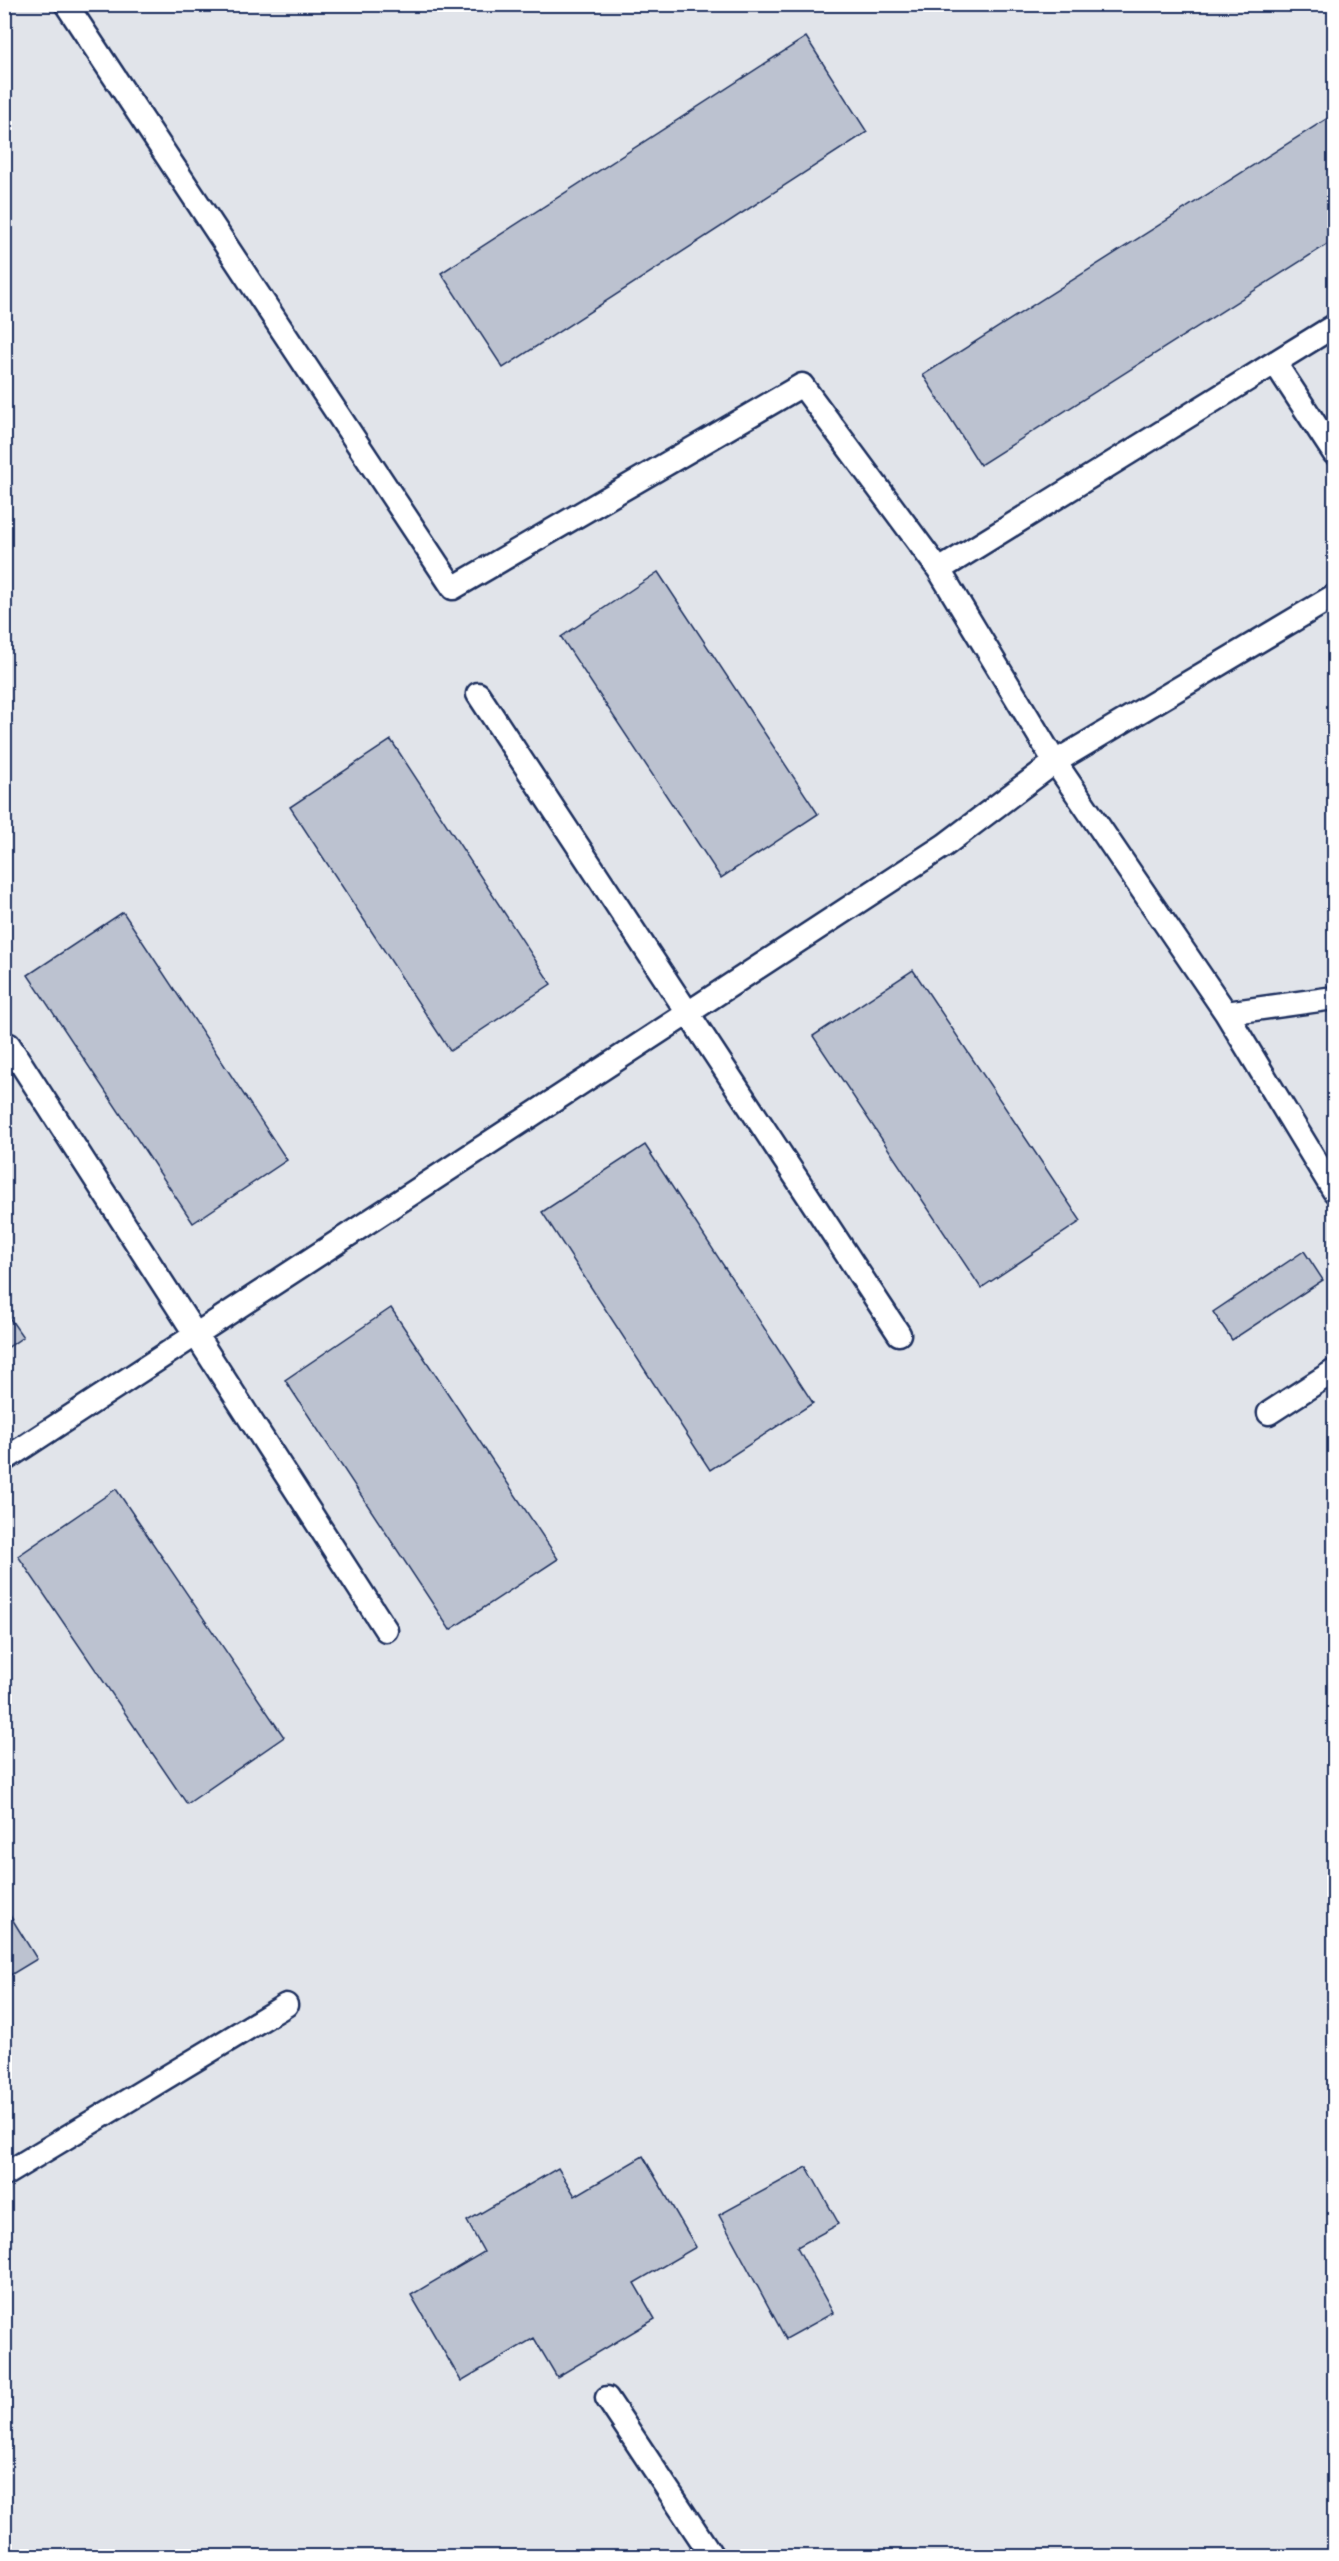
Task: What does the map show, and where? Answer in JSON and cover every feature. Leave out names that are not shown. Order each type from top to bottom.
[{"type":"lane","points":[[66,4],[453,588],[802,385],[939,570],[1055,762],[1226,1013],[1335,1191]]},
{"type":"lane","points":[[939,570],[1335,326]]},
{"type":"lane","points":[[1275,363],[1335,453]]},
{"type":"lane","points":[[4,1460],[945,845],[1055,762],[1335,596]]},
{"type":"lane","points":[[478,694],[899,1334]]},
{"type":"lane","points":[[1226,1013],[1335,998]]},
{"type":"lane","points":[[9,1045],[386,1630]]},
{"type":"lane","points":[[1269,1413],[1335,1371]]},
{"type":"lane","points":[[4,2175],[286,2005]]},
{"type":"lane","points":[[607,2398],[712,2556]]},
{"type":"shaded area","points":[[5,5],[1334,5],[1334,2556],[5,2556]]},
{"type":"building","points":[[806,37],[867,132],[503,368],[441,273]]},
{"type":"building","points":[[1334,114],[1334,240],[980,465],[923,375]]},
{"type":"building","points":[[658,572],[818,814],[721,878],[561,637]]},
{"type":"building","points":[[391,740],[551,984],[450,1051],[290,807]]},
{"type":"building","points":[[123,912],[287,1160],[193,1223],[28,975]]},
{"type":"building","points":[[913,970],[1081,1221],[981,1288],[813,1036]]},
{"type":"building","points":[[645,1145],[813,1403],[710,1470],[542,1212]]},
{"type":"building","points":[[1304,1251],[1323,1280],[1232,1340],[1213,1312]]},
{"type":"building","points":[[391,1308],[558,1559],[450,1630],[285,1380]]},
{"type":"building","points":[[4,1310],[23,1337],[4,1350]]},
{"type":"building","points":[[116,1489],[284,1737],[187,1804],[18,1556]]},
{"type":"building","points":[[4,1906],[37,1959],[4,1979]]},
{"type":"building","points":[[643,2156],[696,2247],[634,2283],[655,2319],[557,2377],[534,2338],[461,2381],[411,2295],[484,2252],[467,2221],[558,2168],[575,2196]]},
{"type":"building","points":[[807,2167],[839,2224],[797,2247],[833,2313],[786,2339],[719,2215]]}]
